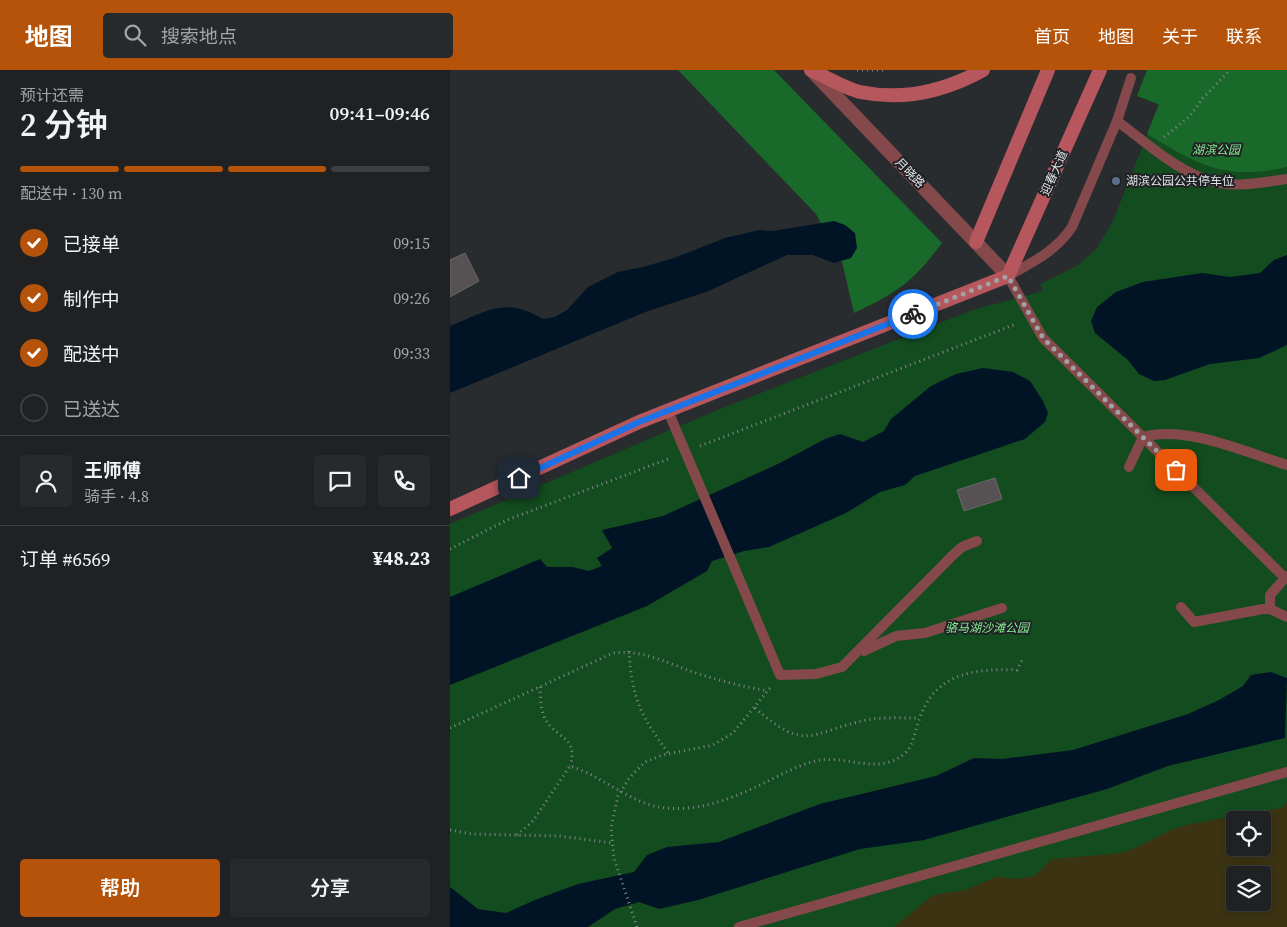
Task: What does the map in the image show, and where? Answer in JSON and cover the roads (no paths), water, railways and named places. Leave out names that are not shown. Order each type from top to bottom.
[{"type":"main road","points":[[811,70],[859,92],[890,96],[933,92],[983,70]]},
{"type":"main road","points":[[976,242],[1048,70]]},
{"type":"main road","name":"迎春大道","points":[[1008,276],[1100,70]]},
{"type":"main road","points":[[450,509],[668,411],[1008,276]]},
{"type":"street","name":"月晓路","points":[[811,70],[1008,276]]},
{"type":"lane","points":[[1131,78],[1117,121],[1081,208],[1062,241],[1043,256],[1008,276],[1043,338],[1286,577],[1270,595],[1270,609]]},
{"type":"lane","points":[[1117,121],[1179,167],[1215,182],[1252,184],[1287,179]]},
{"type":"lane","points":[[668,411],[780,676],[816,674],[842,667],[858,653],[953,555],[962,547],[977,541]]},
{"type":"lane","points":[[1129,467],[1143,437],[1156,433],[1184,434],[1287,465]]},
{"type":"lane","points":[[1181,606],[1194,622],[1270,609],[1287,616]]},
{"type":"lane","points":[[858,653],[896,636],[925,633],[1002,608]]},
{"type":"lane","points":[[739,927],[1287,772]]},
{"type":"water","points":[[834,221],[845,225],[855,233],[857,248],[851,258],[834,263],[813,255],[787,255],[706,292],[648,311],[450,393],[450,326],[486,311],[507,307],[530,312],[543,319],[555,317],[567,310],[588,287],[618,272],[674,258],[725,238],[759,230],[773,231]]},
{"type":"water","points":[[1287,255],[1287,345],[1259,358],[1210,364],[1165,380],[1154,381],[1139,374],[1128,360],[1095,333],[1091,321],[1097,307],[1116,292],[1143,282],[1202,273],[1230,277],[1260,273],[1274,260]]},
{"type":"water","points":[[983,368],[1013,372],[1030,381],[1043,401],[1048,413],[1045,422],[1025,439],[915,476],[905,485],[880,492],[846,513],[769,547],[744,551],[712,561],[707,571],[647,606],[450,685],[450,597],[540,559],[547,567],[573,567],[589,571],[602,566],[597,558],[612,548],[602,530],[663,516],[780,463],[825,439],[840,434],[863,442],[884,431],[891,419],[931,386],[956,374]]},
{"type":"water","points":[[1271,672],[1287,678],[1285,738],[1168,766],[1107,789],[924,840],[860,849],[698,900],[659,909],[639,902],[615,909],[588,927],[450,927],[450,887],[478,909],[506,913],[578,884],[634,872],[647,855],[667,847],[719,842],[820,804],[936,776],[974,758],[1001,759],[1073,750],[1188,714],[1219,700],[1243,686],[1251,675]]},
{"type":"place","name":"湖滨公园公共停车位","points":[[1116,181]]},
{"type":"park label","name":"湖滨公园","points":[[1216,150]]},
{"type":"park label","name":"骆马湖沙滩公园","points":[[987,628]]}]
